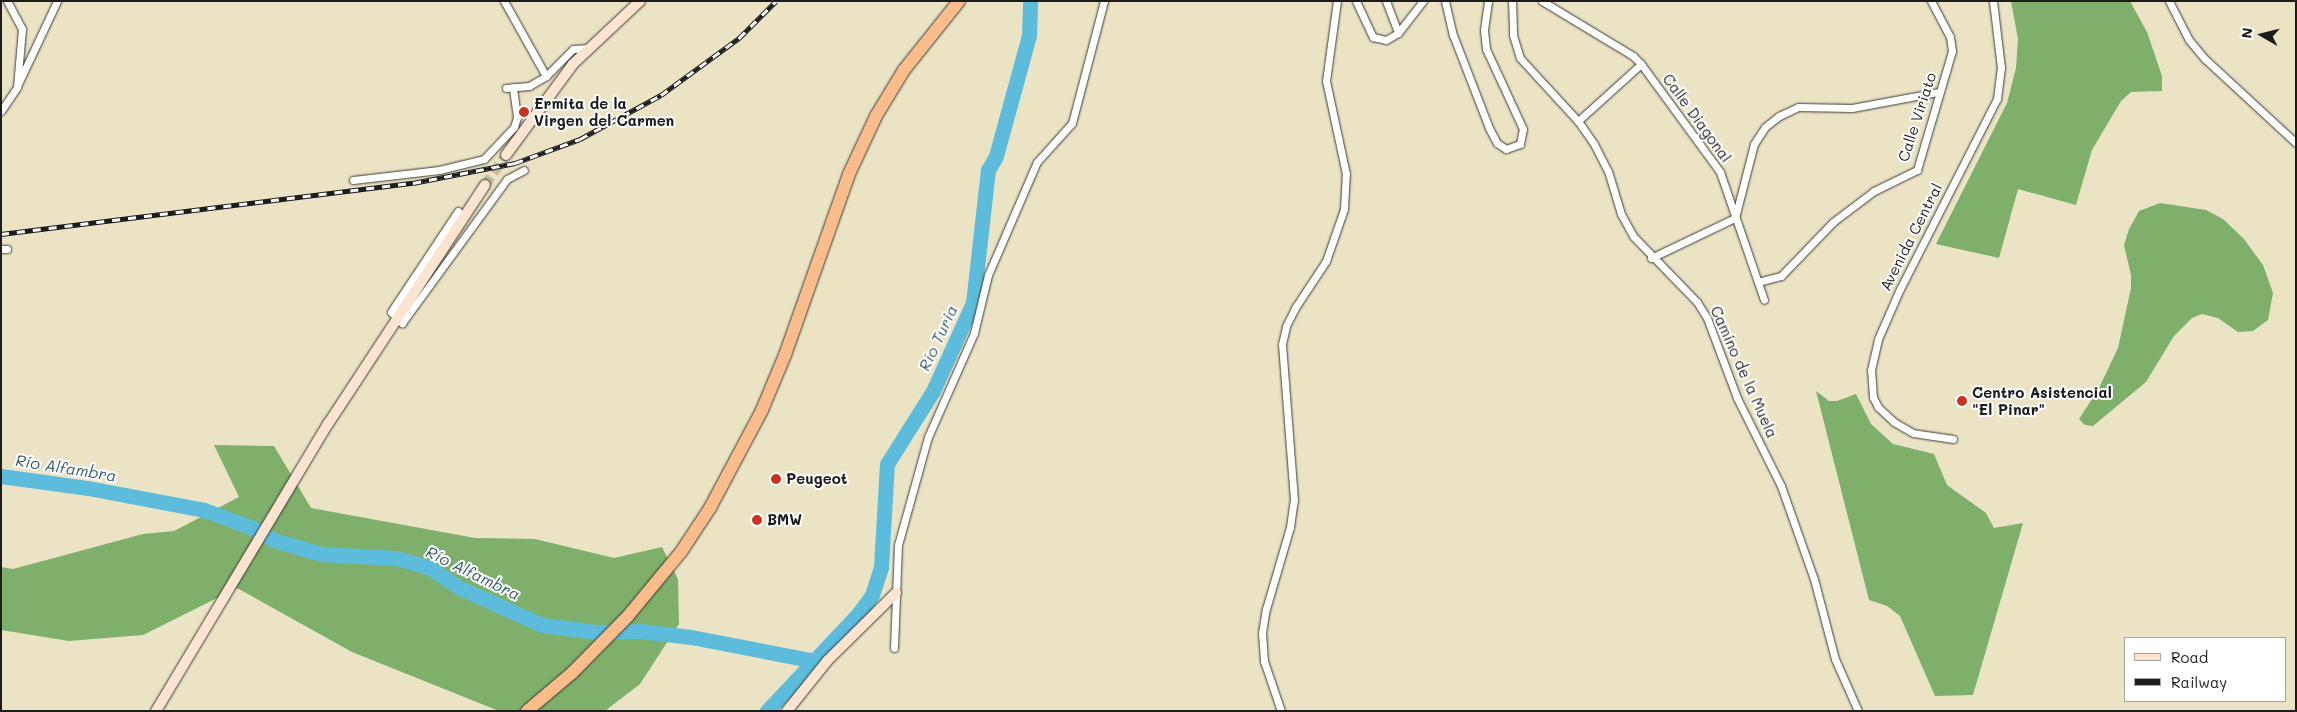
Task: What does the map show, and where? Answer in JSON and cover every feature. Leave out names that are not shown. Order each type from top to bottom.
[{"type":"highway","points":[[527,711],[598,647],[628,616],[680,552],[737,462],[785,355],[849,174],[876,116],[904,70],[959,1]]},
{"type":"main road","points":[[506,156],[534,116],[589,48],[640,1]]},
{"type":"main road","points":[[156,711],[273,514],[395,319],[485,184]]},
{"type":"main road","points":[[786,711],[827,661],[896,593]]},
{"type":"street","points":[[7,1],[22,28],[17,87]]},
{"type":"street","points":[[1,111],[17,87],[58,1]]},
{"type":"street","points":[[504,1],[546,76]]},
{"type":"street","points":[[894,648],[898,545],[928,437],[974,333],[988,275],[1037,162],[1072,123],[1104,1]]},
{"type":"street","points":[[1281,711],[1264,661],[1262,633],[1266,609],[1290,527],[1294,500],[1282,344],[1289,320],[1326,261],[1344,209],[1346,174],[1326,81],[1338,1]]},
{"type":"street","points":[[1356,1],[1374,36],[1386,40],[1398,33],[1423,1]]},
{"type":"street","points":[[1386,1],[1398,33]]},
{"type":"street","points":[[1445,1],[1453,35],[1489,128],[1497,143],[1506,149],[1520,144],[1522,129],[1490,64],[1484,40],[1488,1]]},
{"type":"street","name":"Camino de la Muela","points":[[1512,1],[1512,35],[1520,58],[1578,121],[1608,171],[1625,222],[1651,258],[1691,296],[1707,318],[1737,398],[1784,495],[1814,579],[1835,659],[1858,711]]},
{"type":"street","name":"Calle Diagonal","points":[[1542,1],[1633,56],[1641,64],[1720,172],[1764,300]]},
{"type":"street","name":"Calle Viriato","points":[[1758,282],[1781,276],[1833,222],[1874,191],[1917,170],[1938,92],[1952,51],[1950,38],[1931,1]]},
{"type":"street","name":"Avenida Central","points":[[1953,439],[1913,433],[1894,422],[1878,407],[1873,397],[1871,370],[1878,339],[1900,288],[1997,99],[2001,68],[1993,1]]},
{"type":"street","points":[[2169,1],[2189,40],[2205,59],[2296,143]]},
{"type":"street","points":[[352,180],[439,170],[484,159],[514,127],[517,117],[510,88],[537,83],[573,49],[589,48]]},
{"type":"street","points":[[1578,121],[1641,64]]},
{"type":"street","points":[[1651,258],[1735,218],[1754,144],[1765,127],[1779,116],[1798,107],[1852,108],[1938,92]]},
{"type":"street","points":[[458,211],[391,312],[395,319],[402,323],[508,179],[524,170]]},
{"type":"green space","points":[[2011,1],[2130,1],[2147,32],[2162,76],[2162,91],[2131,92],[2121,101],[2092,150],[2076,205],[2018,189],[1999,258],[1936,244],[2007,103],[2016,68],[2018,39]]},
{"type":"green space","points":[[2160,203],[2206,210],[2223,219],[2244,239],[2263,265],[2273,293],[2268,320],[2253,331],[2238,332],[2218,318],[2202,314],[2192,318],[2174,336],[2146,382],[2093,426],[2085,425],[2079,419],[2098,390],[2118,348],[2131,288],[2131,275],[2124,245],[2129,229],[2139,211]]},
{"type":"green space","points":[[1816,391],[1829,401],[1837,401],[1856,394],[1871,424],[1893,444],[1934,454],[1947,485],[1986,513],[1994,528],[2023,523],[1973,695],[1935,696],[1900,616],[1887,606],[1869,600]]},
{"type":"green space","points":[[214,445],[274,446],[311,508],[475,538],[535,539],[614,558],[662,547],[678,579],[679,624],[640,684],[605,711],[499,711],[352,652],[237,588],[143,635],[69,641],[1,630],[1,567],[13,569],[143,534],[174,531],[239,497]]},
{"type":"waterway","name":"Río Turia","points":[[767,711],[859,613],[872,595],[881,567],[887,464],[933,391],[973,303],[988,170],[996,156],[1029,35],[1030,1]]},
{"type":"waterway","name":"Río Alfambra","points":[[1,476],[88,488],[204,510],[253,528],[274,540],[321,554],[396,558],[430,568],[460,588],[542,625],[597,632],[640,631],[691,637],[816,661]]},
{"type":"tunnel","points":[[485,185],[506,155]]},
{"type":"railway","points":[[1,234],[413,183],[515,163],[580,139],[661,95],[739,38],[776,1]]},
{"type":"place","name":"Ermita de la Virgen del Carmen","points":[[524,112]]},
{"type":"place","name":"Centro Asistencial \"El Pinar\"","points":[[1962,401]]},
{"type":"place","name":"Peugeot","points":[[776,479]]},
{"type":"place","name":"BMW","points":[[757,520]]}]
